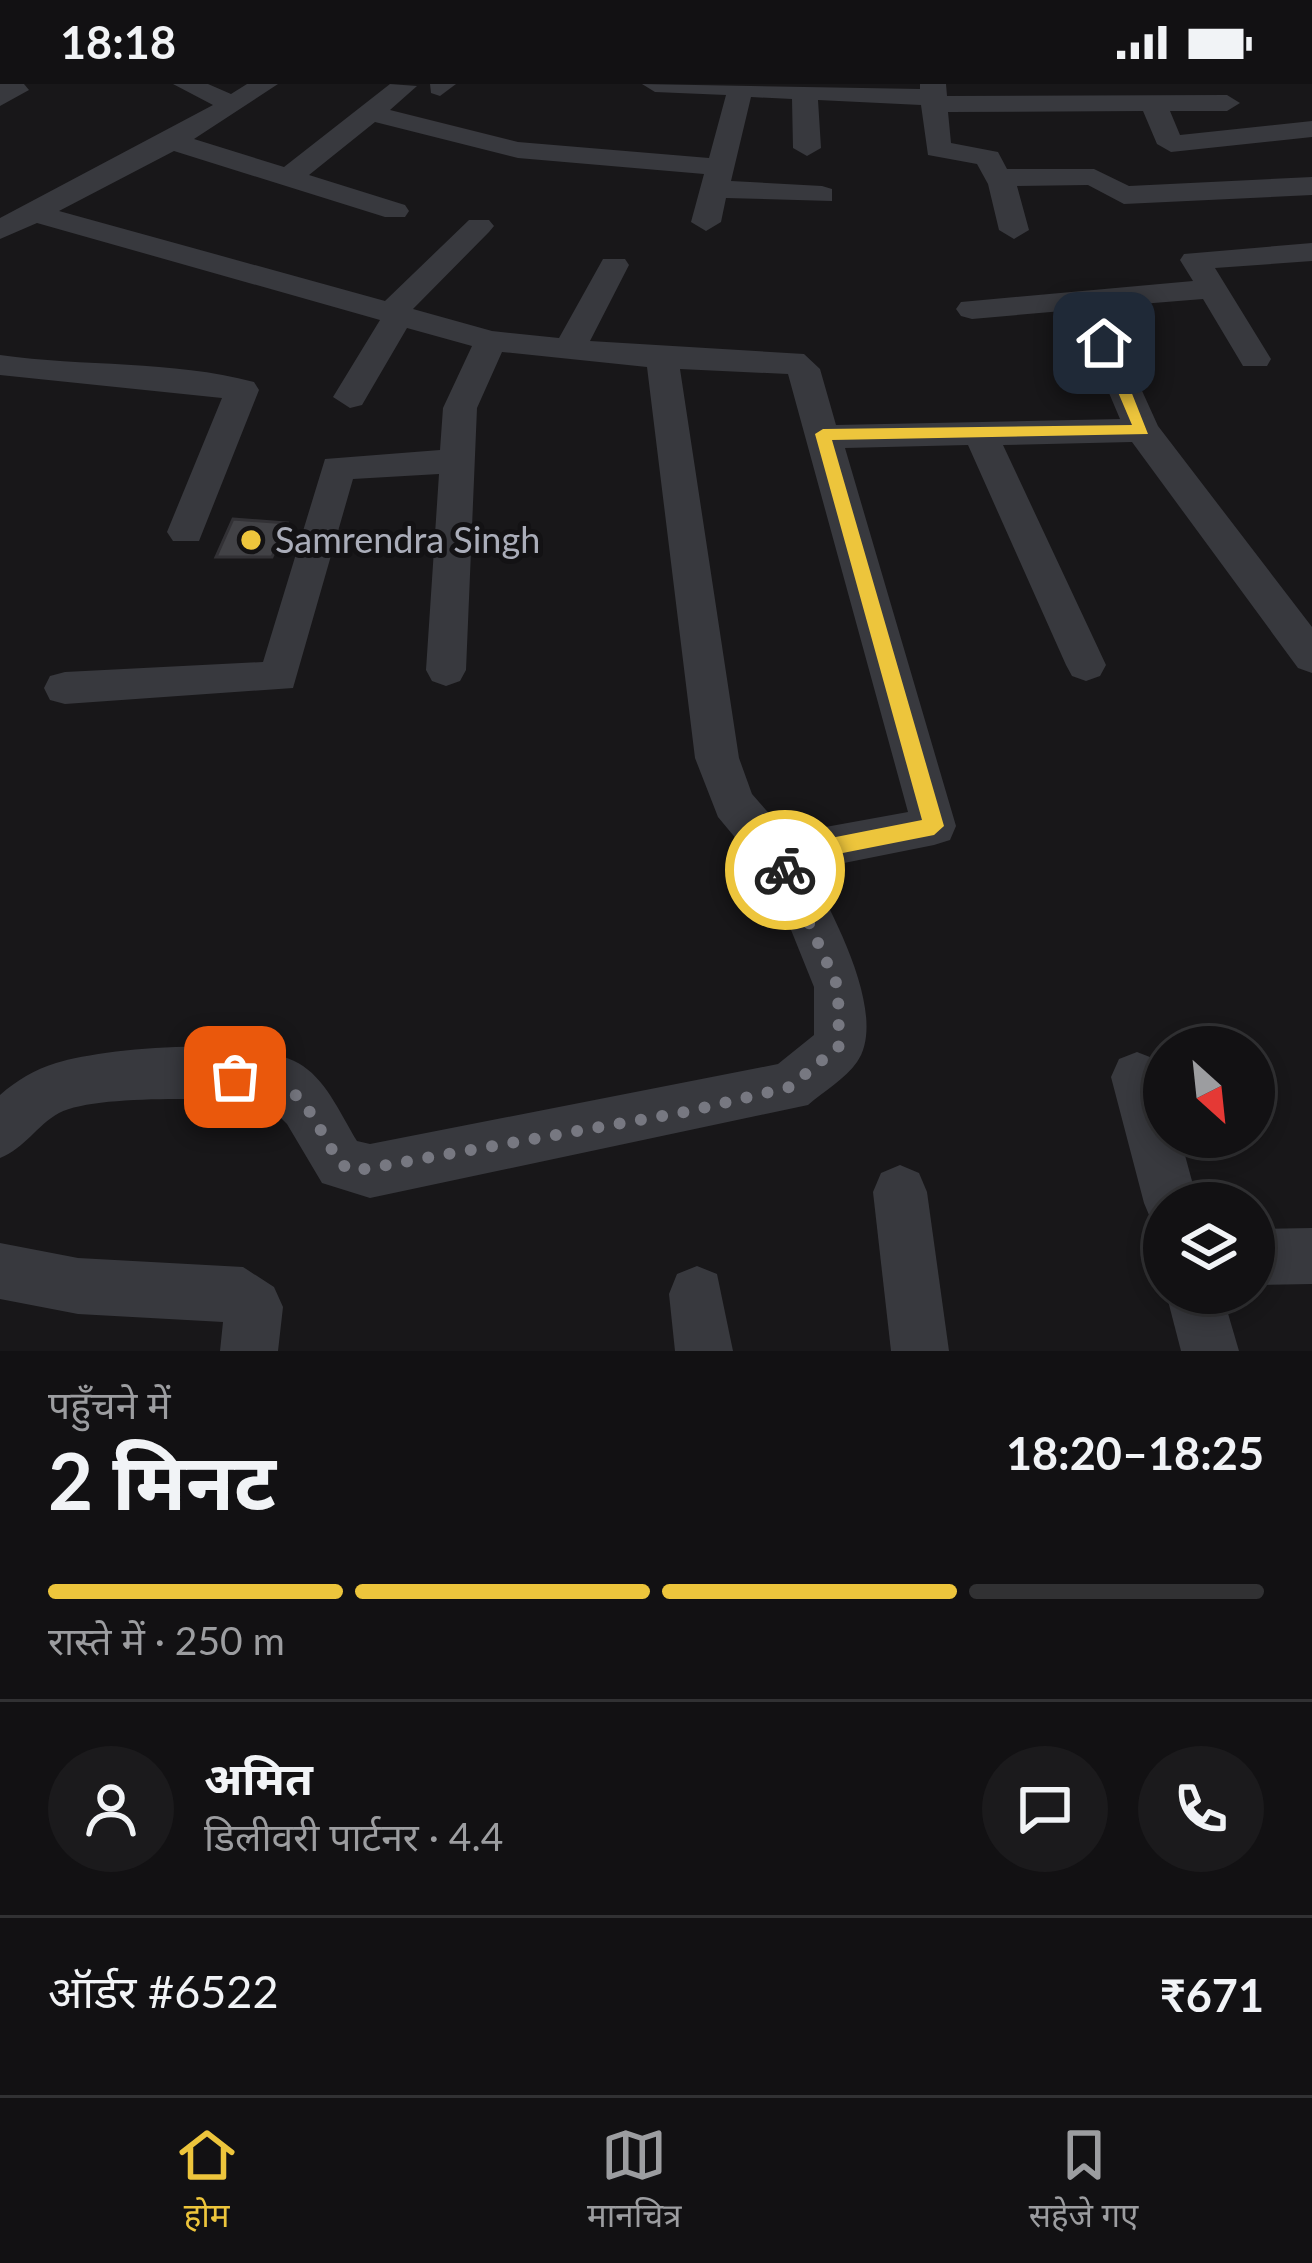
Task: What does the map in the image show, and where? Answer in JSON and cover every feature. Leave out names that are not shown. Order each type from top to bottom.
[{"type":"street","points":[[0,98],[16,89],[7,84]]},
{"type":"street","points":[[186,84],[232,104]]},
{"type":"street","points":[[0,230],[172,141],[266,84]]},
{"type":"street","points":[[656,84],[805,93],[1227,103]]},
{"type":"street","points":[[288,178],[404,86]]},
{"type":"street","points":[[706,222],[740,90]]},
{"type":"street","points":[[805,93],[807,148]]},
{"type":"street","points":[[934,95],[940,152],[988,158],[1001,179],[1014,230]]},
{"type":"street","points":[[1153,103],[1171,144],[1312,130]]},
{"type":"street","points":[[370,112],[506,148],[823,195]]},
{"type":"street","points":[[172,141],[395,211]]},
{"type":"street","points":[[1001,179],[1094,177],[1124,196],[1312,186]]},
{"type":"street","points":[[35,213],[491,341],[662,358],[799,363],[934,826],[778,856]]},
{"type":"street","points":[[350,397],[395,314],[479,226]]},
{"type":"street","points":[[1255,359],[1197,265],[1200,257],[1312,252]]},
{"type":"street","points":[[568,351],[614,265]]},
{"type":"street","points":[[972,309],[1212,289]]},
{"type":"street","points":[[1085,300],[1142,430],[1312,657]]},
{"type":"street","points":[[446,670],[463,396],[491,341]]},
{"type":"street","points":[[0,1132],[42,1095],[62,1085],[164,1075],[270,1078],[290,1087],[341,1164],[370,1171],[790,1087],[839,1046],[838,987],[778,856],[734,804],[716,758],[662,358]]},
{"type":"street","points":[[1,366],[74,376],[129,374],[242,390],[186,532]]},
{"type":"street","points":[[823,434],[1142,430]]},
{"type":"street","points":[[979,431],[1086,665]]},
{"type":"street","points":[[65,688],[279,677],[286,667],[338,467],[457,461]]},
{"type":"street","points":[[1137,1077],[1165,1182]]},
{"type":"street","points":[[900,1192],[920,1351]]},
{"type":"street","points":[[1275,1256],[1312,1256]]},
{"type":"street","points":[[0,1271],[78,1286],[242,1295],[254,1307],[249,1351]]},
{"type":"street","points":[[698,1294],[704,1351]]},
{"type":"street","points":[[1200,1314],[1210,1351]]},
{"type":"building","name":"Samrendra Singh","points":[[233,519],[287,523],[272,557],[216,557]]},
{"type":"way so far","points":[[235,1077],[270,1078],[290,1087],[341,1164],[353,1171],[690,1111],[790,1087],[839,1046],[838,987],[785,870]]},
{"type":"place","name":"Samrendra Singh","points":[[251,540]]},
{"type":"route","points":[[785,870],[778,856],[934,826],[823,434],[1142,430],[1104,343]]}]
